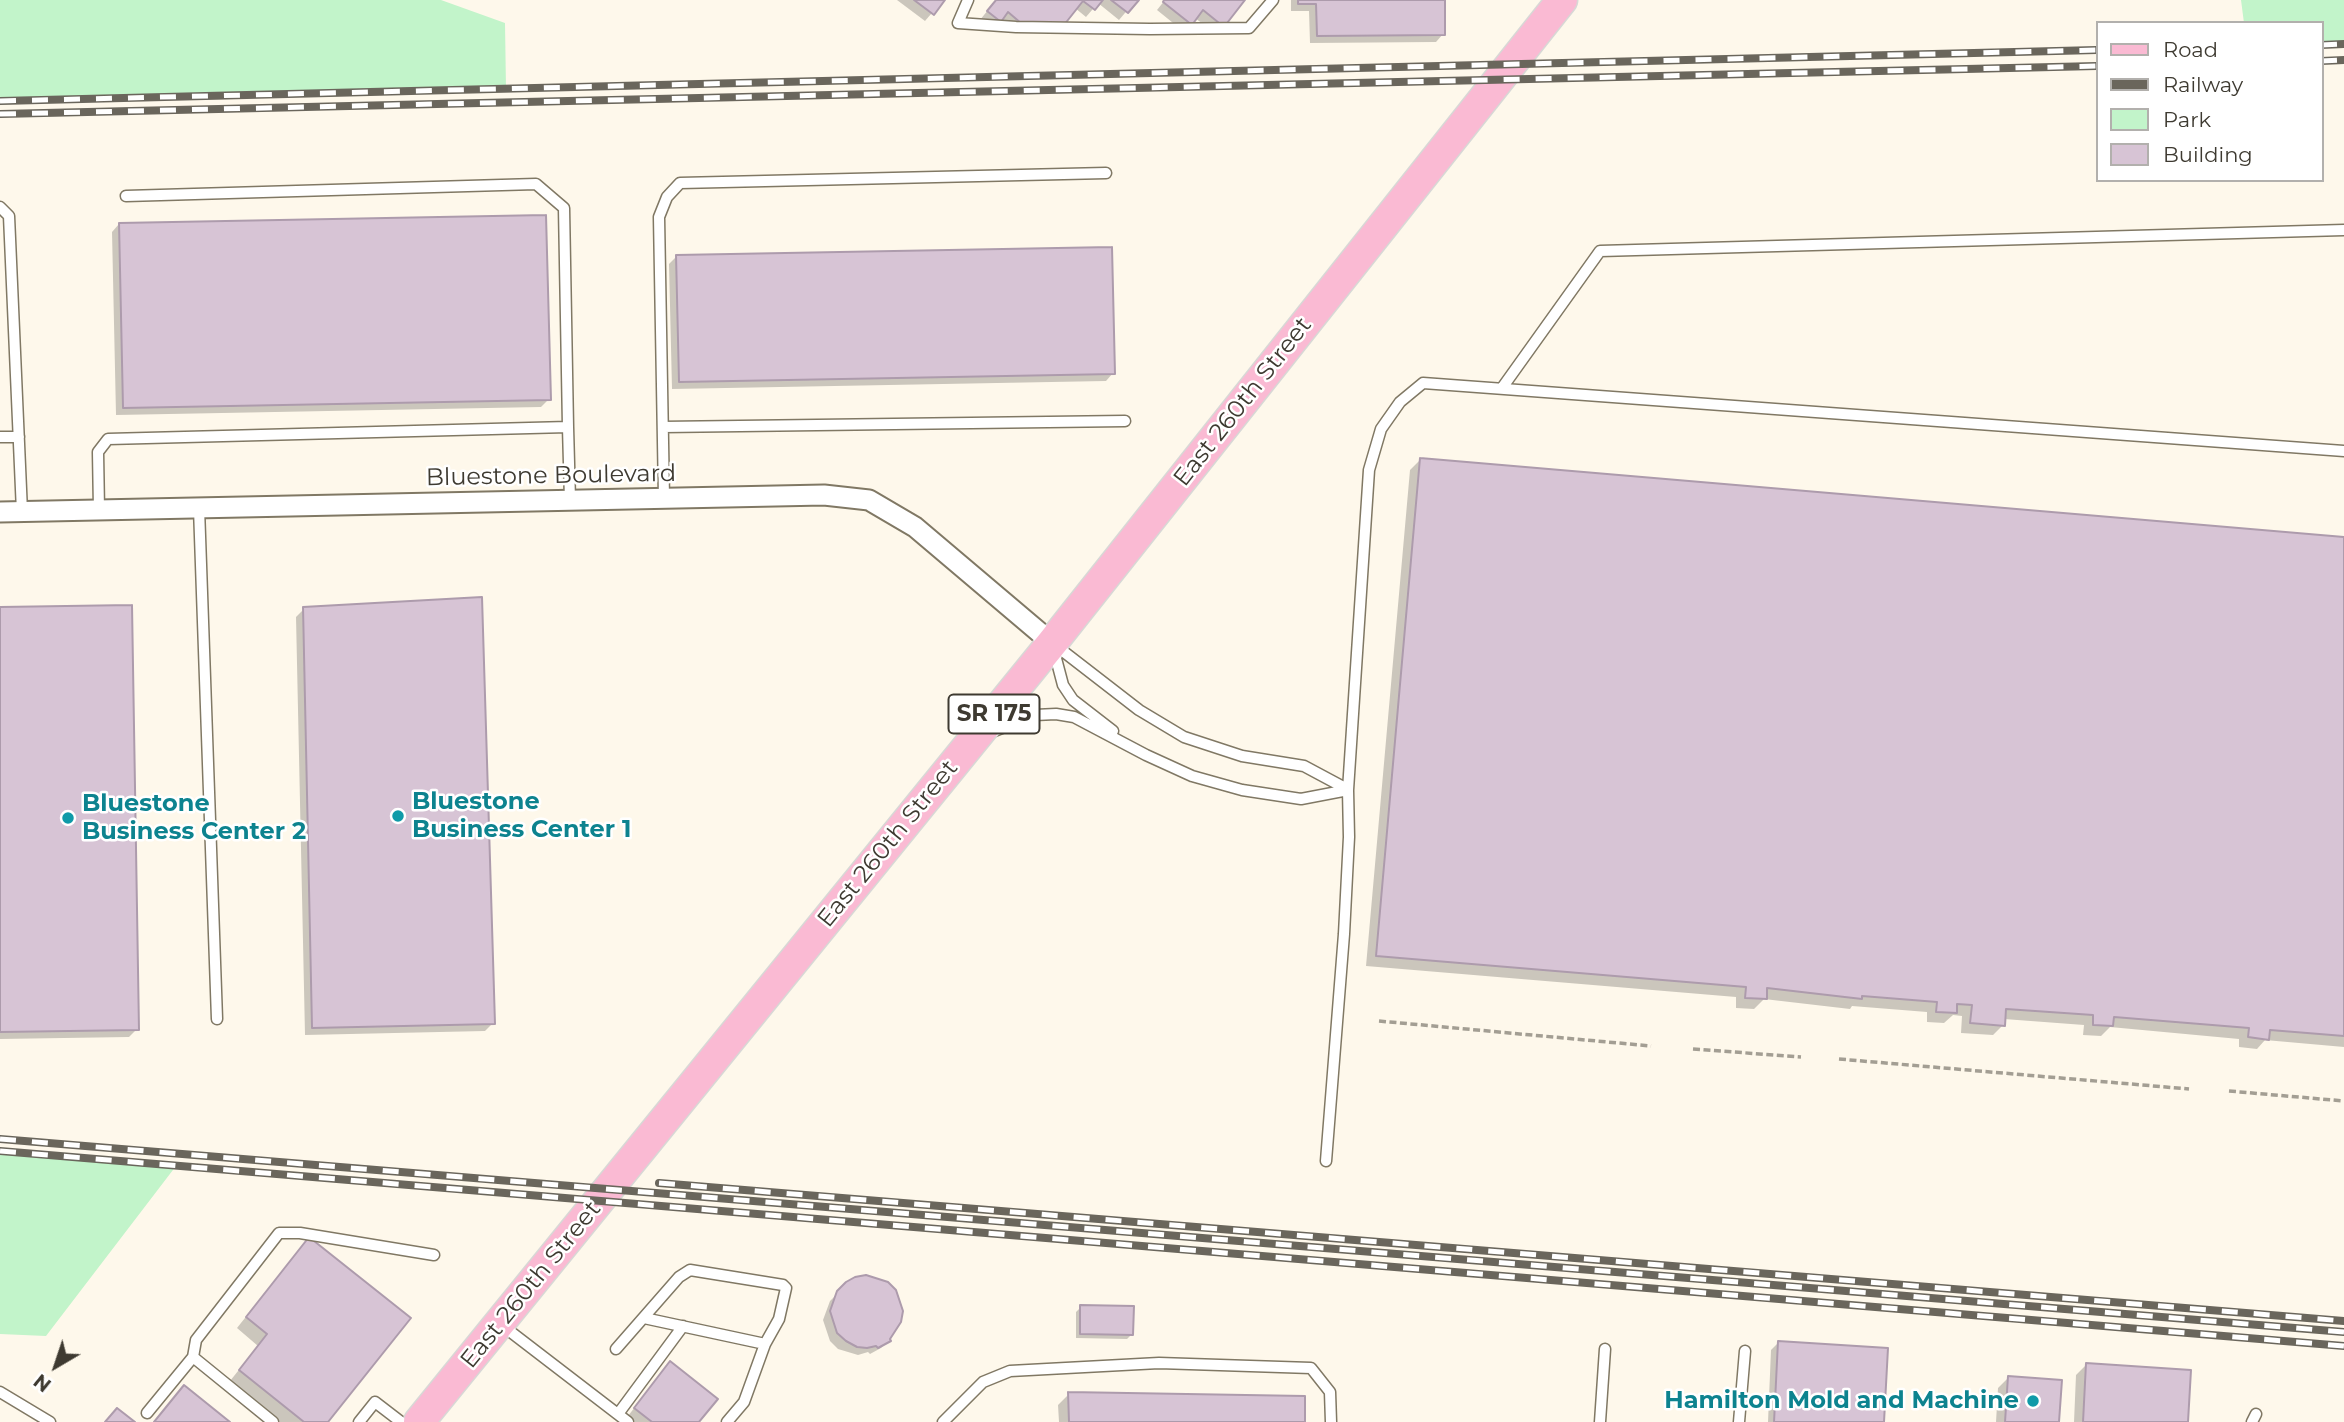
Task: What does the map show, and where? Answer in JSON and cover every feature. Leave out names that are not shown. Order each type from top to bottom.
[{"type":"main road","name":"East 260th Street","points":[[419,1422],[1052,643],[1562,0]]},
{"type":"street","name":"Bluestone Boulevard","points":[[0,512],[824,495],[869,500],[915,527],[1052,643]]},
{"type":"lane","points":[[968,0],[958,23],[1150,30],[1249,28],[1273,0]]},
{"type":"lane","points":[[664,498],[659,217],[667,197],[680,183],[1106,173]]},
{"type":"lane","points":[[126,197],[536,184],[564,208],[570,500]]},
{"type":"lane","points":[[0,207],[9,216],[22,512]]},
{"type":"lane","points":[[1502,388],[1600,251],[2344,230]]},
{"type":"lane","points":[[1326,1161],[1343,934],[1349,837],[1348,789],[1369,470],[1381,429],[1400,402],[1423,383],[2344,451]]},
{"type":"lane","points":[[663,427],[1125,421]]},
{"type":"lane","points":[[99,510],[98,452],[108,439],[568,427]]},
{"type":"lane","points":[[0,438],[19,437]]},
{"type":"lane","points":[[199,508],[217,1018]]},
{"type":"lane","points":[[1052,643],[1063,685],[1073,700],[1129,745]]},
{"type":"lane","points":[[1052,643],[1139,710],[1184,737],[1242,756],[1304,766],[1348,789]]},
{"type":"lane","points":[[971,742],[1035,715],[1056,714],[1074,717],[1192,776],[1242,790],[1301,799],[1348,789]]},
{"type":"lane","points":[[147,1413],[193,1357],[196,1340],[279,1233],[300,1233],[434,1255]]},
{"type":"lane","points":[[616,1349],[679,1277],[690,1270],[783,1284],[786,1288],[779,1319],[765,1344],[744,1402],[727,1422]]},
{"type":"lane","points":[[644,1318],[765,1344]]},
{"type":"lane","points":[[499,1324],[628,1422]]},
{"type":"lane","points":[[618,1414],[682,1326]]},
{"type":"lane","points":[[1600,1422],[1605,1349]]},
{"type":"lane","points":[[1739,1422],[1745,1351]]},
{"type":"lane","points":[[193,1357],[273,1422]]},
{"type":"lane","points":[[943,1422],[983,1382],[1010,1371],[1159,1363],[1311,1368],[1330,1392],[1331,1422]]},
{"type":"lane","points":[[0,1392],[50,1422]]},
{"type":"lane","points":[[359,1422],[375,1402],[401,1422]]},
{"type":"path","points":[[1379,1021],[1651,1046]]},
{"type":"path","points":[[1693,1049],[1801,1057]]},
{"type":"path","points":[[1839,1059],[2189,1089]]},
{"type":"path","points":[[2229,1091],[2344,1101]]},
{"type":"green space","points":[[0,0],[441,0],[505,23],[506,89],[0,101]]},
{"type":"green space","points":[[2241,0],[2344,0],[2344,44],[2323,45],[2323,21],[2244,21]]},
{"type":"green space","points":[[0,1153],[176,1166],[46,1336],[0,1334]]},
{"type":"building","points":[[914,0],[945,0],[934,15]]},
{"type":"building","points":[[996,0],[1103,0],[1095,10],[1083,1],[1064,25],[1022,24],[1008,12],[1001,22],[987,11]]},
{"type":"building","points":[[1111,0],[1139,0],[1128,13]]},
{"type":"building","points":[[1245,0],[1224,27],[1203,10],[1192,25],[1163,2]]},
{"type":"building","points":[[1298,0],[1445,0],[1445,35],[1317,36],[1316,4],[1298,4]]},
{"type":"building","points":[[546,215],[551,400],[123,408],[119,223]]},
{"type":"building","points":[[1112,247],[1115,374],[679,382],[676,255]]},
{"type":"building","points":[[1420,458],[2344,537],[2344,1036],[2270,1030],[2269,1040],[2248,1037],[2249,1028],[2114,1017],[2113,1026],[2093,1025],[2093,1015],[2006,1009],[2005,1026],[1970,1023],[1972,1005],[1957,1004],[1957,1013],[1936,1012],[1937,1002],[1862,996],[1862,999],[1767,988],[1767,999],[1745,998],[1746,987],[1376,956]]},
{"type":"building","name":"Bluestone Business Center 1","points":[[482,597],[495,1024],[312,1028],[303,607]]},
{"type":"building","name":"Bluestone Business Center 2","points":[[132,605],[139,1030],[0,1032],[0,607]]},
{"type":"building","points":[[309,1237],[411,1318],[328,1422],[304,1422],[239,1370],[267,1334],[246,1317]]},
{"type":"building","points":[[866,1275],[888,1282],[896,1290],[903,1311],[901,1322],[891,1341],[878,1348],[857,1347],[846,1341],[837,1333],[830,1311],[837,1291],[846,1282]]},
{"type":"building","points":[[1080,1305],[1134,1306],[1133,1335],[1080,1334]]},
{"type":"building","points":[[1778,1341],[1888,1348],[1884,1422],[1774,1422]]},
{"type":"building","points":[[670,1361],[718,1399],[699,1422],[652,1422],[634,1408]]},
{"type":"building","points":[[2086,1363],[2191,1370],[2188,1422],[2083,1422]]},
{"type":"building","name":"Hamilton Mold and Machine","points":[[2008,1376],[2062,1380],[2059,1422],[2005,1422]]},
{"type":"building","points":[[184,1385],[230,1422],[154,1422]]},
{"type":"building","points":[[1068,1392],[1305,1396],[1305,1422],[1069,1422]]},
{"type":"building","points":[[117,1408],[135,1422],[105,1422]]},
{"type":"railway","points":[[2323,45],[2344,44]]},
{"type":"railway","points":[[0,101],[2096,50]]},
{"type":"railway","points":[[2323,61],[2344,60]]},
{"type":"railway","points":[[0,114],[2096,66]]},
{"type":"railway","points":[[0,1139],[2344,1332]]},
{"type":"railway","points":[[0,1151],[2344,1346]]},
{"type":"railway","points":[[659,1183],[2344,1321]]},
{"type":"place","name":"Bluestone Business Center 1","points":[[398,816]]},
{"type":"place","name":"Bluestone Business Center 2","points":[[68,818]]},
{"type":"place","name":"Hamilton Mold and Machine","points":[[2033,1401]]}]
